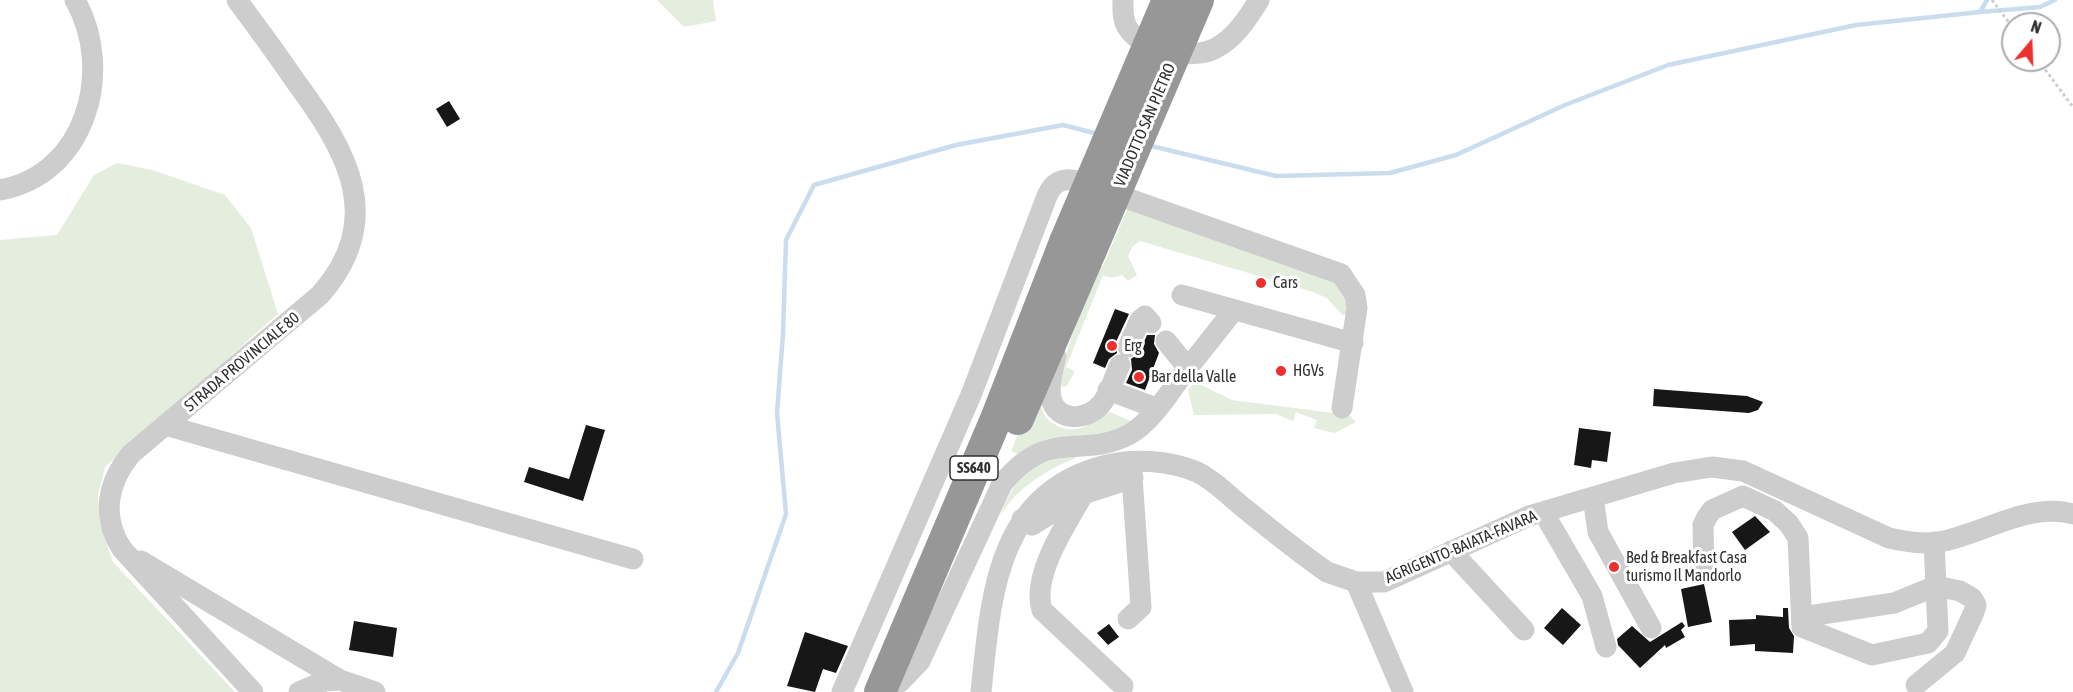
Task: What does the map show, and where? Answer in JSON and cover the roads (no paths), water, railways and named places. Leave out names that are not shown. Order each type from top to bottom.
[{"type":"highway","name":"VIADOTTO SAN PIETRO","points":[[1078,246],[1168,0]]},
{"type":"highway","name":"VIADOTTO SAN PIETRO","points":[[1078,246],[1198,0]]},
{"type":"highway","name":"SS640","points":[[893,689],[996,419],[1078,246]]},
{"type":"street","points":[[0,190],[22,183],[54,165],[69,150],[81,127],[93,87],[94,66],[86,25],[75,0]]},
{"type":"street","name":"STRADA PROVINCIALE 80","points":[[237,0],[317,110],[341,149],[353,183],[354,228],[342,265],[320,295],[131,454],[121,467],[112,486],[110,521],[113,536],[122,549],[253,692]]},
{"type":"street","points":[[1123,0],[1123,15],[1128,28],[1139,39],[1167,50],[1186,54],[1215,50],[1228,41],[1243,25],[1259,0]]},
{"type":"street","points":[[842,692],[971,395],[1047,196],[1056,183],[1070,179],[1078,181],[1341,274],[1355,295],[1357,308],[1342,408]]},
{"type":"street","points":[[1078,246],[1055,357],[1050,394],[1051,401],[1060,413],[1080,417],[1095,410],[1103,402],[1140,320],[1145,316],[1151,323]]},
{"type":"street","points":[[1182,295],[1353,343]]},
{"type":"street","points":[[893,689],[920,661],[994,498],[1012,472],[1040,452],[1058,446],[1119,439],[1141,426],[1234,310]]},
{"type":"street","points":[[1166,341],[1188,368]]},
{"type":"street","points":[[1108,390],[1156,408]]},
{"type":"street","points":[[165,425],[633,559]]},
{"type":"street","points":[[981,692],[988,625],[996,583],[1022,519],[1045,494],[1075,476],[1109,464],[1132,470]]},
{"type":"street","points":[[1022,519],[1032,525],[1084,493],[1132,470],[1172,465],[1205,477],[1313,562],[1343,579],[1363,583],[1403,655],[1414,692]]},
{"type":"street","name":"AGRIGENTO-BAIATA-FAVARA","points":[[1363,583],[1397,578],[1529,516],[1674,472],[1693,469],[1728,468],[1743,471],[1889,538],[1906,542],[1934,542],[2052,509],[2073,514]]},
{"type":"street","points":[[1128,619],[1141,607],[1132,470]]},
{"type":"street","points":[[1084,493],[1057,540],[1044,572],[1039,602],[1042,610],[1123,686]]},
{"type":"street","points":[[1704,571],[1703,525],[1712,510],[1743,496],[1775,511],[1789,524],[1798,538],[1802,627],[1872,655],[1928,643],[1938,631],[1934,542]]},
{"type":"street","points":[[1593,497],[1598,532],[1651,628]]},
{"type":"street","points":[[1546,511],[1549,522],[1592,596],[1606,647]]},
{"type":"street","points":[[122,549],[340,680],[375,692]]},
{"type":"street","points":[[1451,551],[1524,630]]},
{"type":"street","points":[[1363,583],[1403,692]]},
{"type":"street","points":[[1802,617],[1894,603],[1936,586],[1960,591],[1972,598],[1974,612],[1955,653],[1916,685]]},
{"type":"street","points":[[299,692],[325,681],[340,680]]},
{"type":"waterway","points":[[1147,145],[1276,176],[1390,173],[1456,155],[1565,105],[1668,65],[1856,25],[1980,12],[1987,0]]},
{"type":"waterway","points":[[1980,12],[2040,7],[2055,0]]},
{"type":"waterway","points":[[716,692],[738,653],[786,514],[777,413],[783,334],[786,240],[814,185],[956,145],[1063,125],[1098,134]]},
{"type":"place","name":"Cars","points":[[1261,283]]},
{"type":"place","name":"Erg","points":[[1112,346]]},
{"type":"place","name":"HGVs","points":[[1281,371]]},
{"type":"place","name":"Bar della Valle","points":[[1139,377]]},
{"type":"place","name":"Bed & Breakfast Casa turismo Il Mandorlo","points":[[1614,567]]}]
